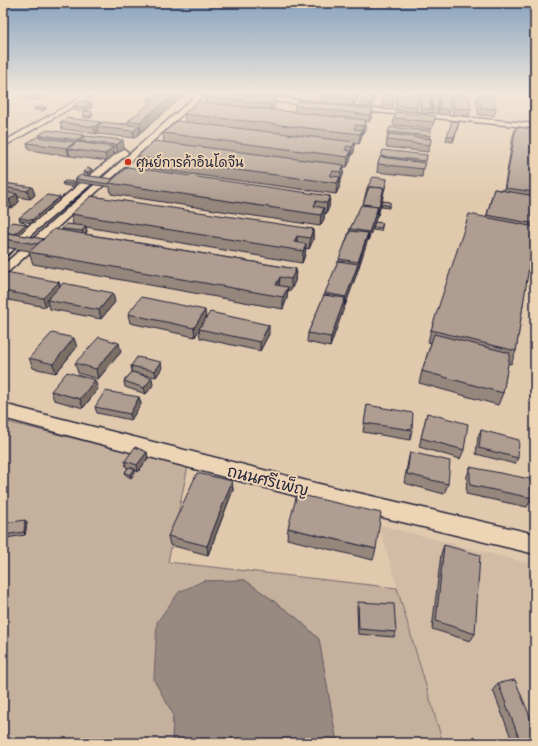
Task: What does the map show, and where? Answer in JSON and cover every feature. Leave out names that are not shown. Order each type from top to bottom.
[{"type":"main road","name":"ถนนศรีเพ็ญ","points":[[3,411],[315,492],[535,544]]},
{"type":"street","points":[[3,145],[31,129]]},
{"type":"street","points":[[3,253],[151,129]]},
{"type":"street","points":[[3,271],[163,129]]},
{"type":"shaded area","points":[[3,421],[188,466],[168,562],[397,588],[443,743],[337,743],[319,639],[297,618],[245,580],[203,581],[154,680],[173,714],[172,743],[3,743]]},
{"type":"shaded area","points":[[379,525],[535,565],[535,743],[443,743]]},
{"type":"shaded area","points":[[245,580],[297,618],[319,639],[337,743],[172,743],[173,714],[154,680],[157,622],[179,592],[203,581]]},
{"type":"building","points":[[113,129],[136,129],[133,131]]},
{"type":"building","points":[[168,129],[243,129],[355,142],[352,147],[347,146],[345,150],[351,151],[348,157],[163,133]]},
{"type":"building","points":[[314,129],[354,129],[362,130],[360,134]]},
{"type":"building","points":[[389,129],[431,131],[430,136],[388,132]]},
{"type":"building","points":[[449,129],[457,129],[454,137],[447,136]]},
{"type":"building","points":[[516,129],[535,129],[535,192],[505,188]]},
{"type":"building","points":[[47,130],[84,135],[77,140],[39,135]]},
{"type":"building","points":[[389,134],[431,139],[430,145],[387,140]]},
{"type":"building","points":[[86,136],[123,140],[116,145],[79,141]]},
{"type":"building","points":[[36,137],[75,142],[67,148],[27,143]]},
{"type":"building","points":[[154,141],[344,165],[341,172],[333,171],[330,176],[340,177],[337,183],[137,157]]},
{"type":"building","points":[[77,142],[113,147],[105,154],[68,149]]},
{"type":"building","points":[[383,150],[427,155],[426,161],[381,156]]},
{"type":"building","points":[[380,157],[425,163],[423,169],[378,164]]},
{"type":"building","points":[[127,167],[330,196],[327,203],[316,201],[314,206],[324,208],[321,215],[109,183]]},
{"type":"building","points":[[87,168],[92,169],[87,173],[83,172]]},
{"type":"building","points":[[81,175],[113,179],[109,184],[75,179]]},
{"type":"building","points":[[373,177],[387,179],[384,191],[384,188],[367,188]]},
{"type":"building","points":[[65,181],[76,182],[74,184],[62,183]]},
{"type":"building","points":[[3,183],[32,187],[27,191],[3,187]]},
{"type":"building","points":[[369,187],[384,188],[379,206],[363,204]]},
{"type":"building","points":[[494,189],[535,196],[535,224],[487,215]]},
{"type":"building","points":[[3,192],[17,194],[9,200],[3,199]]},
{"type":"building","points":[[47,195],[60,197],[32,220],[19,218]]},
{"type":"building","points":[[91,196],[313,229],[310,238],[297,236],[294,242],[306,244],[303,251],[71,214]]},
{"type":"building","points":[[382,201],[390,202],[390,206],[381,204]]},
{"type":"building","points":[[361,205],[378,207],[369,232],[350,229]]},
{"type":"building","points":[[469,214],[535,227],[516,351],[431,330]]},
{"type":"building","points":[[12,222],[26,224],[15,234],[3,232]]},
{"type":"building","points":[[375,222],[383,223],[381,228],[373,227]]},
{"type":"building","points":[[66,224],[86,226],[82,231],[62,229]]},
{"type":"building","points":[[54,229],[296,269],[291,279],[280,277],[276,285],[288,287],[283,297],[29,252]]},
{"type":"building","points":[[350,231],[368,233],[358,262],[339,259]]},
{"type":"building","points":[[3,232],[44,239],[37,244],[3,239]]},
{"type":"building","points":[[338,261],[358,264],[346,297],[325,293]]},
{"type":"building","points":[[6,272],[59,282],[43,298],[3,291],[3,275]]},
{"type":"building","points":[[63,283],[113,293],[99,310],[47,300]]},
{"type":"building","points":[[324,295],[345,298],[331,337],[308,333]]},
{"type":"building","points":[[141,297],[205,310],[194,328],[128,314]]},
{"type":"building","points":[[210,312],[269,325],[260,342],[199,329]]},
{"type":"building","points":[[52,333],[74,338],[53,364],[29,358]]},
{"type":"building","points":[[434,334],[510,353],[503,393],[422,371]]},
{"type":"building","points":[[99,337],[119,343],[96,369],[75,363]]},
{"type":"building","points":[[137,357],[161,362],[155,371],[131,366]]},
{"type":"building","points":[[67,372],[95,380],[80,399],[51,391]]},
{"type":"building","points":[[132,372],[152,378],[144,388],[124,381]]},
{"type":"building","points":[[105,391],[139,397],[130,414],[95,407]]},
{"type":"building","points":[[367,405],[413,413],[412,430],[364,423]]},
{"type":"building","points":[[427,413],[468,424],[464,450],[421,438]]},
{"type":"building","points":[[481,430],[519,440],[518,458],[479,448]]},
{"type":"building","points":[[135,447],[147,452],[137,465],[125,461]]},
{"type":"building","points":[[410,452],[450,461],[448,484],[407,474]]},
{"type":"building","points":[[129,467],[135,469],[130,475],[125,472]]},
{"type":"building","points":[[470,467],[530,479],[532,498],[470,485]]},
{"type":"building","points":[[197,473],[232,481],[207,546],[168,536]]},
{"type":"building","points":[[297,494],[381,513],[376,549],[288,528]]},
{"type":"building","points":[[25,520],[24,532],[4,535],[6,523]]},
{"type":"building","points":[[444,545],[480,555],[475,634],[436,621]]},
{"type":"building","points":[[358,602],[394,604],[396,632],[359,629]]},
{"type":"building","points":[[515,680],[535,729],[535,743],[521,743],[498,683]]},
{"type":"place","name":"ศูนย์การค้าอินโดจีน","points":[[128,162]]}]
